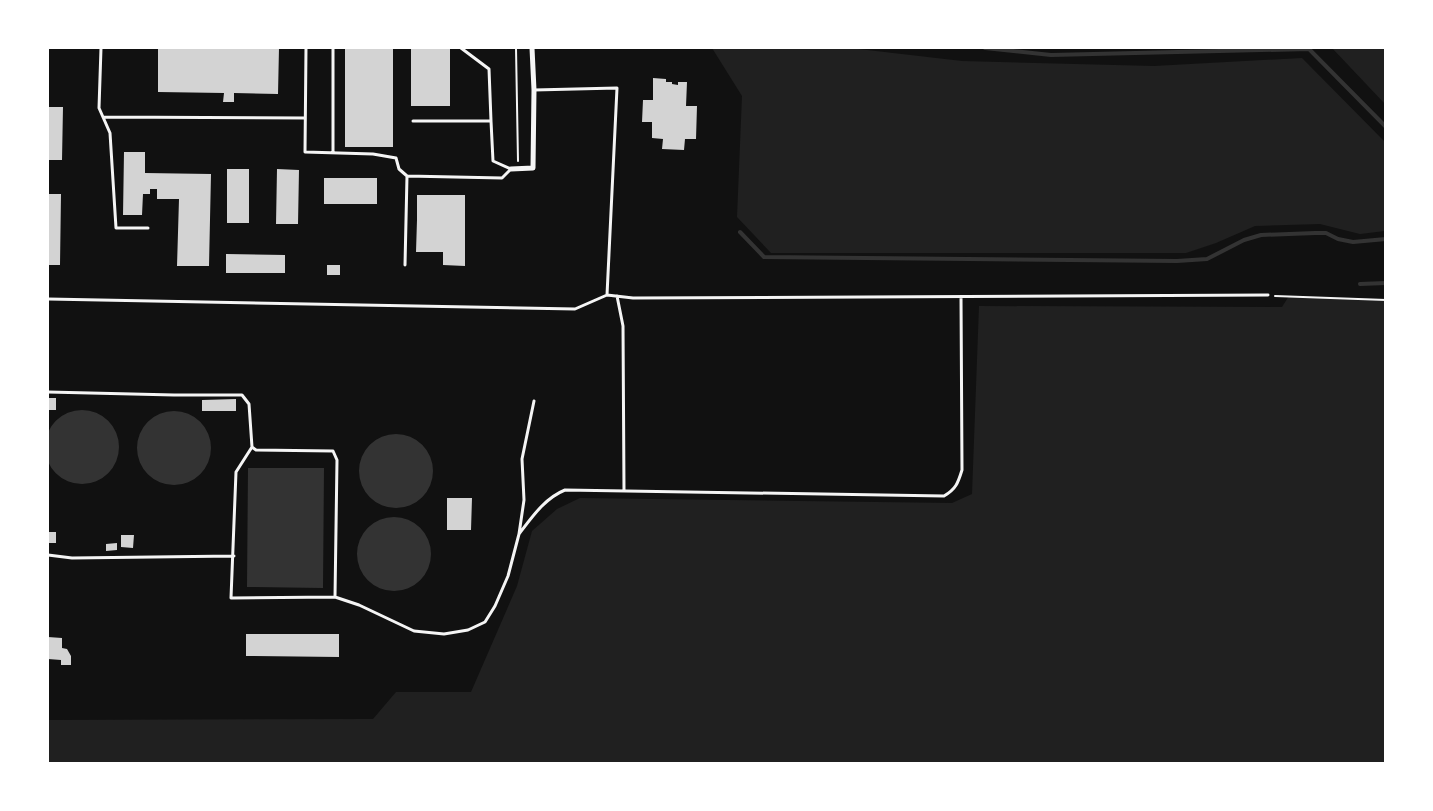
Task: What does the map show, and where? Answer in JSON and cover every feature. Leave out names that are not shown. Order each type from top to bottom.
[{"type":"street","points":[[511,169],[533,168],[534,90],[532,48]]},
{"type":"street","points":[[532,61],[536,48]]},
{"type":"lane","points":[[101,48],[99,108],[110,133],[116,228],[148,228]]},
{"type":"lane","points":[[306,48],[305,152],[373,154],[396,158],[399,169],[407,176],[502,178],[511,169],[493,160],[490,121],[490,68],[461,48]]},
{"type":"lane","points":[[333,48],[333,152]]},
{"type":"lane","points":[[534,90],[617,88],[607,295]]},
{"type":"lane","points":[[103,117],[305,118]]},
{"type":"lane","points":[[413,121],[490,121]]},
{"type":"lane","points":[[405,265],[407,176]]},
{"type":"lane","points":[[48,298],[575,309],[607,295],[633,298],[1268,295]]},
{"type":"lane","points":[[616,296],[623,326],[624,491]]},
{"type":"lane","points":[[519,534],[534,514],[557,493],[565,490],[944,496],[958,485],[962,470],[961,297]]},
{"type":"lane","points":[[48,392],[242,395],[249,404],[252,446],[236,472],[231,598],[335,597],[359,605],[414,631],[444,634],[468,630],[484,622],[495,606],[508,576],[519,534],[524,500],[522,460],[534,401]]},
{"type":"lane","points":[[252,446],[256,450],[333,451],[337,460],[335,597]]},
{"type":"lane","points":[[48,555],[72,558],[234,556]]},
{"type":"path","points":[[516,48],[518,168]]},
{"type":"path","points":[[1268,295],[1386,300]]},
{"type":"shaded area","points":[[712,48],[850,48],[962,61],[1154,66],[1302,58],[1385,142],[1385,231],[1360,234],[1320,224],[1255,226],[1216,243],[1186,253],[771,253],[737,217],[742,96]]},
{"type":"shaded area","points":[[1332,48],[1385,48],[1385,104]]},
{"type":"shaded area","points":[[1289,296],[1385,300],[1385,763],[48,764],[48,720],[373,719],[396,692],[471,692],[517,586],[532,531],[557,509],[580,498],[952,503],[972,494],[979,306],[1282,307]]},
{"type":"shaded area","points":[[82,410],[103,416],[113,426],[119,447],[113,468],[103,478],[82,484],[61,478],[51,468],[45,447],[51,426],[61,416]]},
{"type":"shaded area","points":[[167,411],[181,411],[195,417],[205,427],[211,441],[211,455],[205,469],[195,479],[181,485],[167,485],[153,479],[143,469],[137,455],[137,441],[143,427],[153,417]]},
{"type":"shaded area","points":[[389,434],[403,434],[417,440],[427,450],[433,464],[433,478],[427,492],[417,502],[403,508],[389,508],[375,502],[365,492],[359,478],[359,464],[365,450],[375,440]]},
{"type":"shaded area","points":[[248,468],[324,468],[323,588],[247,587]]},
{"type":"shaded area","points":[[387,517],[401,517],[415,523],[425,533],[431,547],[431,561],[425,575],[415,585],[401,591],[387,591],[373,585],[363,575],[357,561],[357,547],[363,533],[373,523]]},
{"type":"building","points":[[158,48],[279,48],[278,94],[234,93],[234,102],[223,102],[224,93],[158,92]]},
{"type":"building","points":[[345,48],[393,48],[393,147],[345,147]]},
{"type":"building","points":[[411,48],[450,48],[450,106],[411,106]]},
{"type":"building","points":[[653,78],[666,79],[666,82],[678,85],[678,82],[687,82],[686,106],[697,106],[696,139],[685,139],[684,150],[662,149],[663,139],[652,138],[652,122],[642,122],[643,100],[653,100]]},
{"type":"building","points":[[48,107],[63,107],[62,160],[48,160]]},
{"type":"building","points":[[124,152],[145,152],[145,173],[211,174],[209,266],[177,266],[179,199],[157,199],[157,189],[150,189],[150,194],[143,194],[142,215],[123,215]]},
{"type":"building","points":[[227,169],[249,169],[249,223],[227,223]]},
{"type":"building","points":[[277,169],[299,170],[298,224],[276,224]]},
{"type":"building","points":[[324,178],[377,178],[377,204],[324,204]]},
{"type":"building","points":[[48,194],[61,194],[60,265],[48,265]]},
{"type":"building","points":[[417,195],[465,195],[465,266],[443,265],[443,252],[416,252]]},
{"type":"building","points":[[226,254],[285,255],[285,273],[226,273]]},
{"type":"building","points":[[327,265],[340,265],[340,275],[327,275]]},
{"type":"building","points":[[48,398],[56,398],[56,410],[48,410]]},
{"type":"building","points":[[236,399],[236,411],[202,411],[202,400]]},
{"type":"building","points":[[447,498],[472,498],[471,530],[447,530]]},
{"type":"building","points":[[48,532],[56,532],[56,543],[48,543]]},
{"type":"building","points":[[121,535],[134,535],[133,548],[121,547]]},
{"type":"building","points":[[117,543],[117,550],[106,551],[106,544]]},
{"type":"building","points":[[246,634],[339,634],[339,657],[246,656]]},
{"type":"building","points":[[48,637],[62,638],[62,648],[67,649],[71,656],[71,665],[61,665],[61,660],[48,659]]},
{"type":"waterway","points":[[985,48],[1051,55],[1309,49],[1386,127]]},
{"type":"waterway","points":[[740,232],[764,257],[1177,261],[1207,259],[1244,240],[1261,235],[1326,233],[1338,239],[1353,242],[1386,239]]},
{"type":"waterway","points":[[1360,284],[1386,283]]}]
